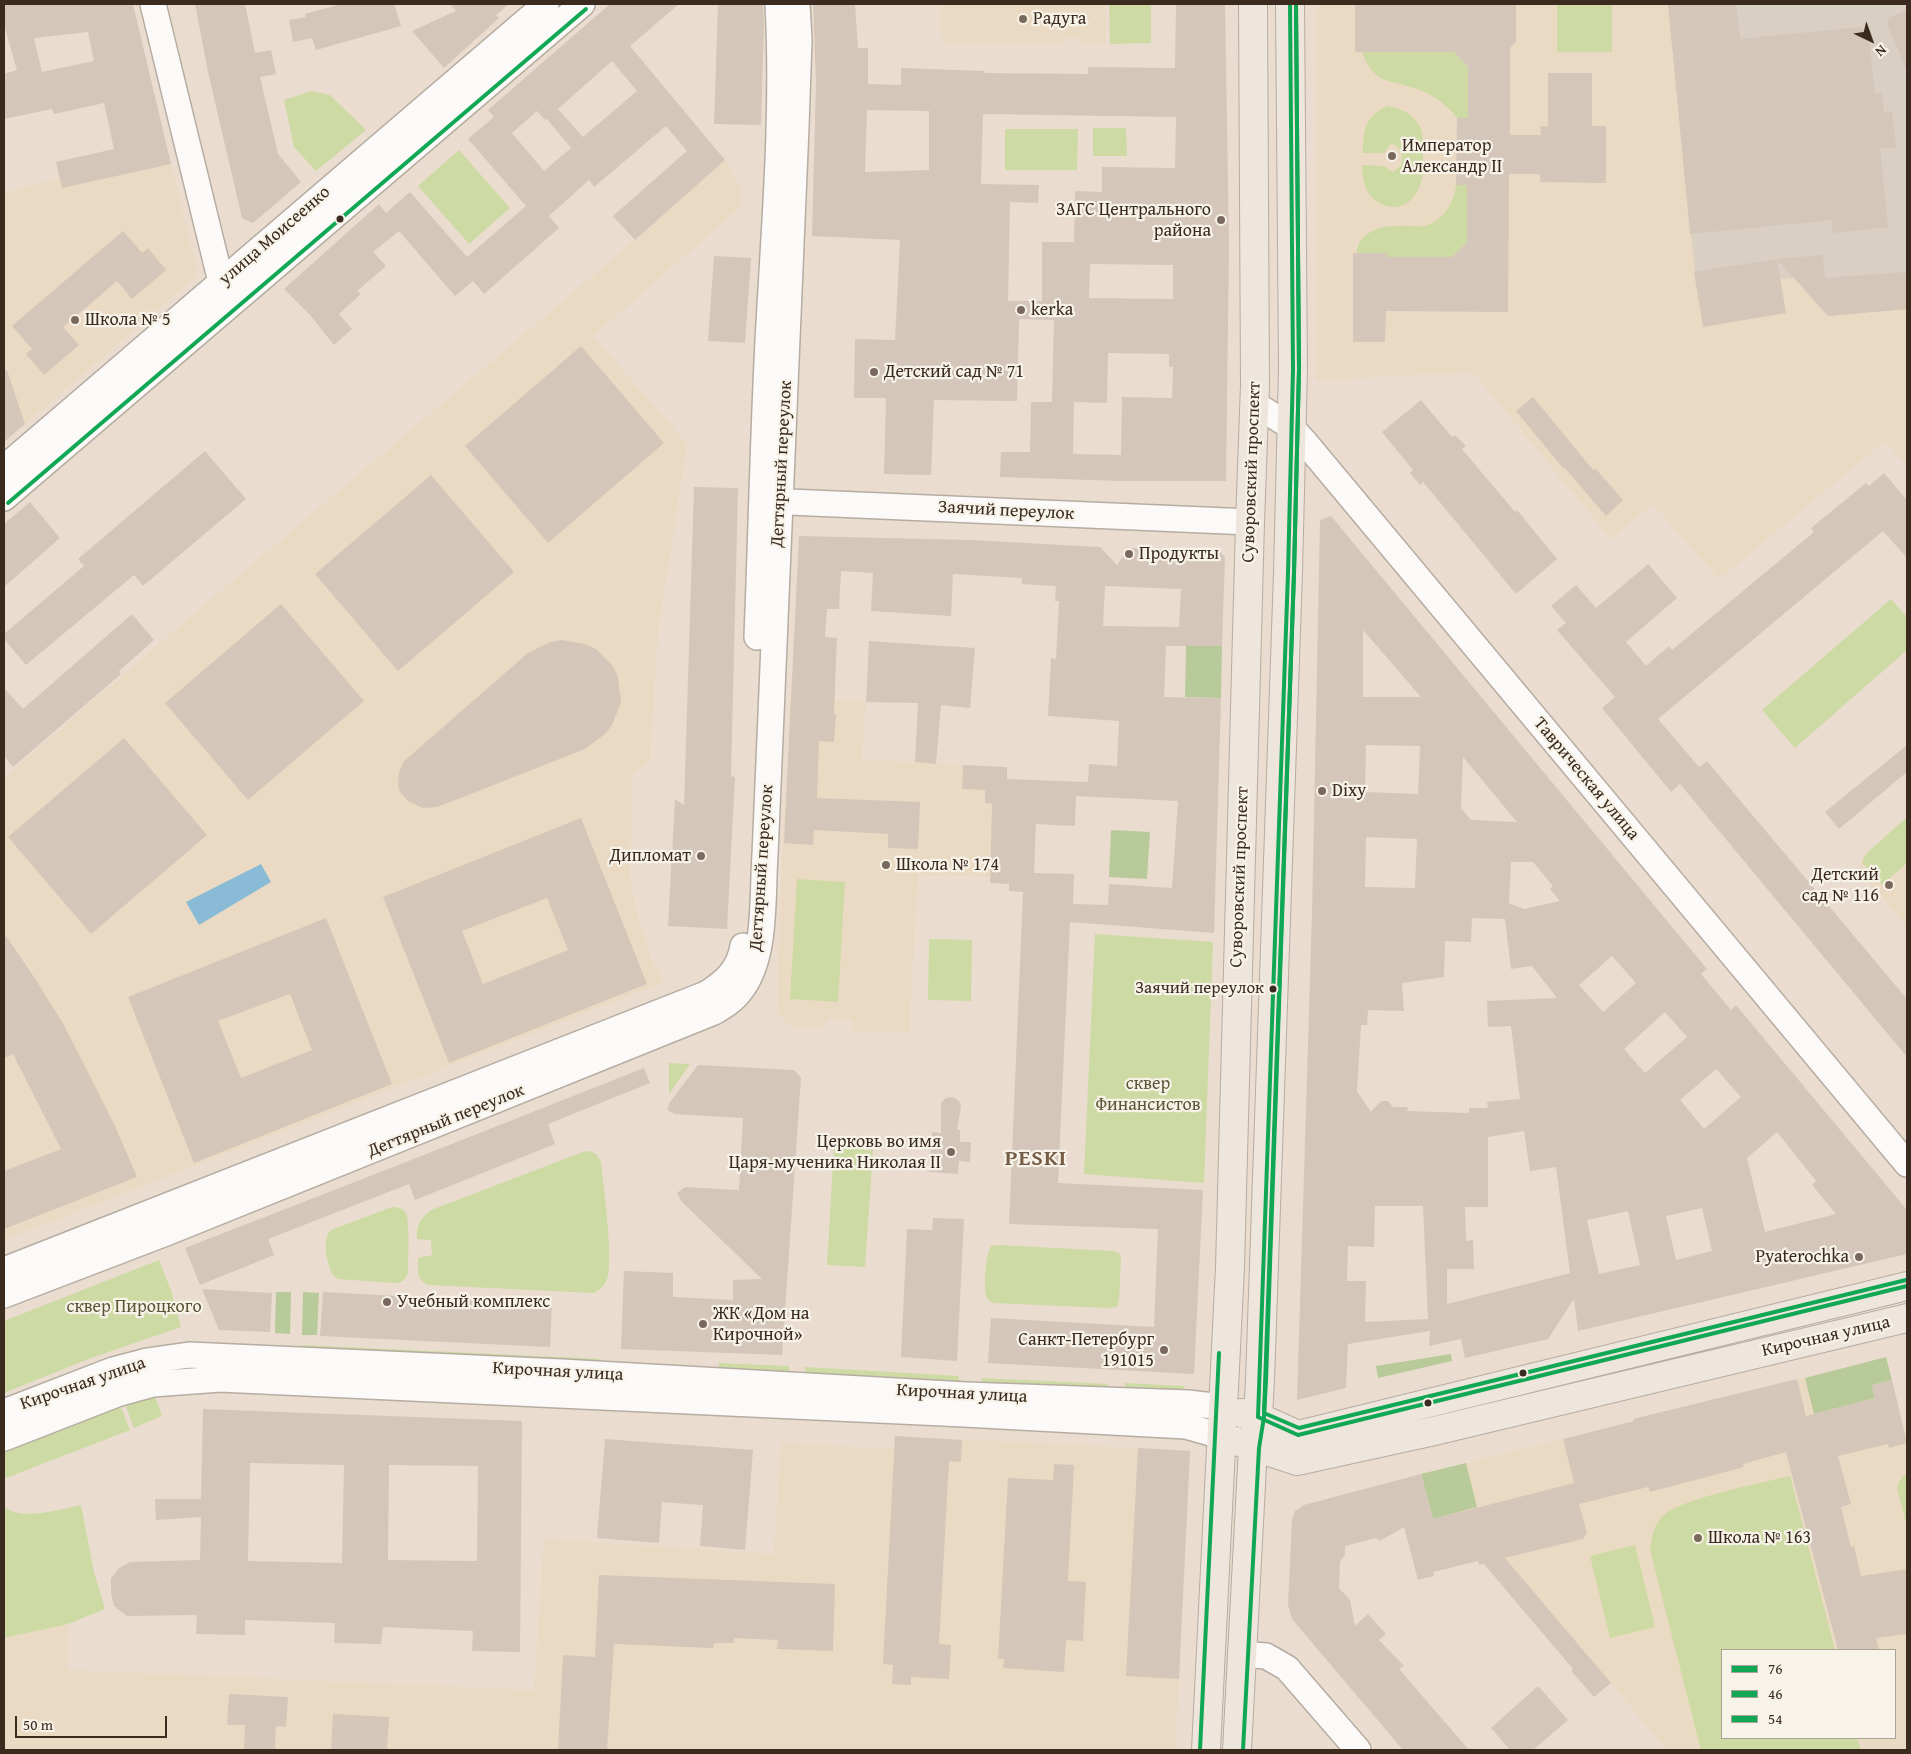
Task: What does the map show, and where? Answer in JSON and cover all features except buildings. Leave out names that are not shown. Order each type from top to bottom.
[{"type":"main road","name":"Суворовский проспект","points":[[1206,1750],[1220,1436],[1230,1267],[1250,522],[1255,404],[1253,4]]},
{"type":"main road","name":"Суворовский проспект","points":[[1237,1750],[1253,1447],[1258,1417],[1288,573],[1293,369],[1290,4]]},
{"type":"main road","name":"Кирочная улица","points":[[1222,1407],[1258,1417],[1298,1436],[1907,1286]]},
{"type":"main road","name":"Кирочная улица","points":[[1220,1436],[1297,1462],[1907,1318]]},
{"type":"street","points":[[153,4],[231,284]]},
{"type":"street","points":[[170,4],[231,284]]},
{"type":"street","name":"улица Моисеенко","points":[[4,498],[231,284],[546,4]]},
{"type":"street","name":"улица Моисеенко","points":[[4,468],[582,4]]},
{"type":"street","name":"Дегтярный переулок","points":[[4,1296],[166,1233],[714,1012],[731,1001],[750,976],[758,956],[760,938],[772,501],[765,401],[776,189],[778,4]]},
{"type":"street","name":"Дегтярный переулок","points":[[4,1270],[706,994],[724,982],[735,970],[742,954],[744,937],[796,127],[799,40],[798,4]]},
{"type":"street","name":"Таврическая улица","points":[[1255,404],[1291,427],[1366,514],[1907,1164]]},
{"type":"street","name":"Заячий переулок","points":[[772,501],[1250,522]]},
{"type":"street","name":"Кирочная улица","points":[[4,1412],[113,1370],[147,1361],[201,1355],[562,1372],[966,1395],[1188,1402],[1222,1407]]},
{"type":"street","name":"Кирочная улица","points":[[4,1438],[117,1394],[153,1384],[220,1379],[1186,1426],[1220,1436]]},
{"type":"street","points":[[1242,1654],[1266,1656],[1286,1668],[1358,1750]]},
{"type":"shaded area","name":"Радуга","points":[[940,4],[1106,4],[1106,43],[1081,43],[1081,38],[1064,38],[1063,44],[947,44],[941,34]]},
{"type":"shaded area","points":[[1317,4],[1668,4],[1690,234],[1766,280],[1794,278],[1828,316],[1907,309],[1907,465],[1885,441],[1719,579],[1653,504],[1611,539],[1473,372],[1316,380]]},
{"type":"shaded area","points":[[1668,4],[1907,4],[1907,309],[1828,316],[1794,278],[1766,280],[1695,272]]},
{"type":"shaded area","points":[[725,160],[741,188],[741,207],[593,336],[687,444],[658,632],[650,761],[633,773],[630,877],[637,912],[651,960],[664,982],[4,1240],[4,778],[176,629],[635,240]]},
{"type":"shaded area","name":"Школа № 5","points":[[171,164],[197,269],[195,275],[192,280],[25,424],[4,360],[4,193],[60,178],[62,188]]},
{"type":"shaded area","name":"Школа № 174","points":[[790,697],[866,702],[862,759],[963,765],[962,789],[985,790],[985,803],[992,804],[990,877],[918,875],[909,1033],[853,1031],[852,1020],[827,1019],[825,1028],[793,1026],[786,1023],[780,1016],[777,1005]]},
{"type":"shaded area","name":"Детский сад № 116","points":[[1907,817],[1907,927],[1860,872],[1859,867],[1864,855]]},
{"type":"shaded area","name":"Школа № 163","points":[[1886,1357],[1907,1438],[1907,1605],[1903,1606],[1907,1629],[1907,1750],[1667,1750],[1465,1511],[1433,1519],[1421,1474],[1581,1435],[1634,1421],[1633,1419],[1725,1396],[1726,1398]]},
{"type":"shaded area","points":[[895,1436],[1190,1451],[1175,1750],[4,1750],[4,1638],[68,1624],[67,1670],[534,1690],[544,1539],[774,1554],[781,1443],[894,1449]]},
{"type":"green space","points":[[1109,4],[1151,4],[1151,43],[1110,44]]},
{"type":"green space","points":[[1557,4],[1612,4],[1612,52],[1557,52]]},
{"type":"green space","points":[[1362,52],[1454,52],[1468,67],[1468,118],[1457,118],[1440,101],[1425,92],[1379,77],[1367,63]]},
{"type":"green space","points":[[312,91],[330,95],[366,130],[316,171],[294,147],[284,100]]},
{"type":"green space","points":[[1387,106],[1401,110],[1413,117],[1421,128],[1423,139],[1423,172],[1420,186],[1412,199],[1406,204],[1393,207],[1378,202],[1370,195],[1365,186],[1362,170],[1362,165],[1384,166],[1393,172],[1401,166],[1400,150],[1396,145],[1390,144],[1384,153],[1363,153],[1365,130],[1370,119]]},
{"type":"green space","points":[[1093,128],[1126,128],[1127,156],[1093,156]]},
{"type":"green space","points":[[1005,129],[1078,129],[1077,170],[1005,170]]},
{"type":"green space","points":[[459,150],[510,208],[469,244],[418,186]]},
{"type":"green space","points":[[1456,185],[1467,185],[1467,242],[1452,257],[1387,257],[1387,253],[1357,253],[1361,240],[1376,229],[1394,226],[1424,226],[1438,220],[1447,210],[1453,198]]},
{"type":"green space","points":[[1891,599],[1907,617],[1907,650],[1795,748],[1762,710]]},
{"type":"green space","points":[[1186,646],[1222,646],[1221,698],[1185,697]]},
{"type":"green space","points":[[1907,817],[1907,863],[1882,885],[1862,862],[1867,853]]},
{"type":"green space","points":[[1111,830],[1150,832],[1147,879],[1109,877]]},
{"type":"green space","points":[[797,879],[845,882],[838,1002],[790,999]]},
{"type":"green space","name":"сквер Финансистов","points":[[1095,934],[1213,942],[1204,1183],[1084,1174]]},
{"type":"green space","points":[[929,939],[972,940],[971,1001],[928,1000]]},
{"type":"green space","points":[[669,1063],[690,1064],[669,1094]]},
{"type":"green space","points":[[834,1148],[873,1150],[865,1267],[827,1265]]},
{"type":"green space","points":[[590,1151],[597,1155],[601,1162],[609,1243],[608,1273],[606,1282],[599,1290],[594,1293],[428,1285],[421,1280],[418,1274],[418,1258],[432,1255],[431,1240],[417,1239],[417,1230],[421,1219],[431,1210]]},
{"type":"green space","points":[[392,1207],[403,1210],[407,1218],[408,1273],[404,1279],[401,1282],[395,1283],[338,1279],[333,1275],[327,1259],[326,1246],[326,1240],[331,1230]]},
{"type":"green space","points":[[991,1246],[1113,1251],[1119,1253],[1121,1259],[1117,1307],[993,1303],[987,1299],[985,1272]]},
{"type":"green space","name":"сквер Пироцкого","points":[[159,1260],[172,1293],[181,1327],[91,1358],[4,1393],[4,1321]]},
{"type":"green space","points":[[276,1292],[291,1292],[290,1334],[275,1333]]},
{"type":"green space","points":[[303,1292],[319,1293],[317,1335],[302,1335]]},
{"type":"green space","points":[[302,1345],[601,1359],[601,1365],[302,1351]]},
{"type":"green space","points":[[1451,1354],[1452,1361],[1378,1378],[1376,1366]]},
{"type":"green space","points":[[1886,1357],[1892,1380],[1872,1385],[1875,1398],[1814,1414],[1805,1378]]},
{"type":"green space","points":[[719,1363],[789,1366],[789,1374],[718,1371]]},
{"type":"green space","points":[[805,1367],[959,1376],[959,1384],[805,1375]]},
{"type":"green space","points":[[982,1378],[1108,1384],[1107,1392],[982,1386]]},
{"type":"green space","points":[[1125,1383],[1184,1386],[1183,1396],[1124,1392]]},
{"type":"green space","points":[[154,1393],[162,1416],[134,1428],[124,1401]]},
{"type":"green space","points":[[119,1402],[130,1430],[6,1478],[4,1472],[4,1447]]},
{"type":"green space","points":[[1466,1463],[1477,1507],[1433,1519],[1421,1474]]},
{"type":"green space","points":[[1905,1474],[1907,1474],[1907,1527],[1897,1488]]},
{"type":"green space","points":[[1790,1476],[1835,1649],[1721,1649],[1721,1739],[1857,1739],[1861,1750],[1701,1750],[1650,1550],[1651,1540],[1657,1523],[1664,1515],[1687,1503]]},
{"type":"green space","points":[[81,1505],[94,1572],[105,1609],[68,1624],[4,1638],[4,1506],[11,1511],[30,1514]]},
{"type":"green space","points":[[1635,1545],[1655,1627],[1610,1638],[1590,1556]]},
{"type":"water","points":[[261,864],[271,882],[199,925],[186,902]]},
{"type":"transit line","name":"76","points":[[1290,4],[1293,369],[1288,573],[1258,1417],[1298,1435],[1907,1286]]},
{"type":"transit line","name":"46","points":[[1243,1750],[1259,1448],[1264,1417],[1266,1380],[1294,573],[1299,369],[1296,4]]},
{"type":"transit line","name":"54","points":[[1296,4],[1299,369],[1294,573],[1264,1413],[1299,1428],[1906,1280]]},
{"type":"transit line","name":"46","points":[[8,503],[586,9]]},
{"type":"transit line","name":"54","points":[[1200,1750],[1219,1353]]},
{"type":"place","name":"Радуга","points":[[1023,19]]},
{"type":"place","name":"Император Александр II","points":[[1392,156]]},
{"type":"place","name":"ЗАГС Центрального района","points":[[1221,220]]},
{"type":"place","name":"kerka","points":[[1021,310]]},
{"type":"place","name":"Школа № 5","points":[[75,320]]},
{"type":"place","name":"Детский сад № 71","points":[[874,372]]},
{"type":"place","name":"Продукты","points":[[1129,554]]},
{"type":"place","name":"Dixy","points":[[1322,791]]},
{"type":"place","name":"Дипломат","points":[[701,856]]},
{"type":"place","name":"Школа № 174","points":[[886,865]]},
{"type":"place","name":"Детский сад № 116","points":[[1889,885]]},
{"type":"place","name":"Заячий переулок","points":[[1273,989]]},
{"type":"place","name":"Церковь во имя Царя-мученика Николая II","points":[[951,1152]]},
{"type":"place","name":"Pyaterochka","points":[[1859,1257]]},
{"type":"place","name":"Учебный комплекс","points":[[387,1302]]},
{"type":"place","name":"ЖК «Дом на Кирочной»","points":[[703,1324]]},
{"type":"place","name":"Санкт-Петербург 191015","points":[[1164,1350]]},
{"type":"place","name":"Школа № 163","points":[[1698,1538]]},
{"type":"district","name":"PESKI","points":[[1036,1159]]}]
